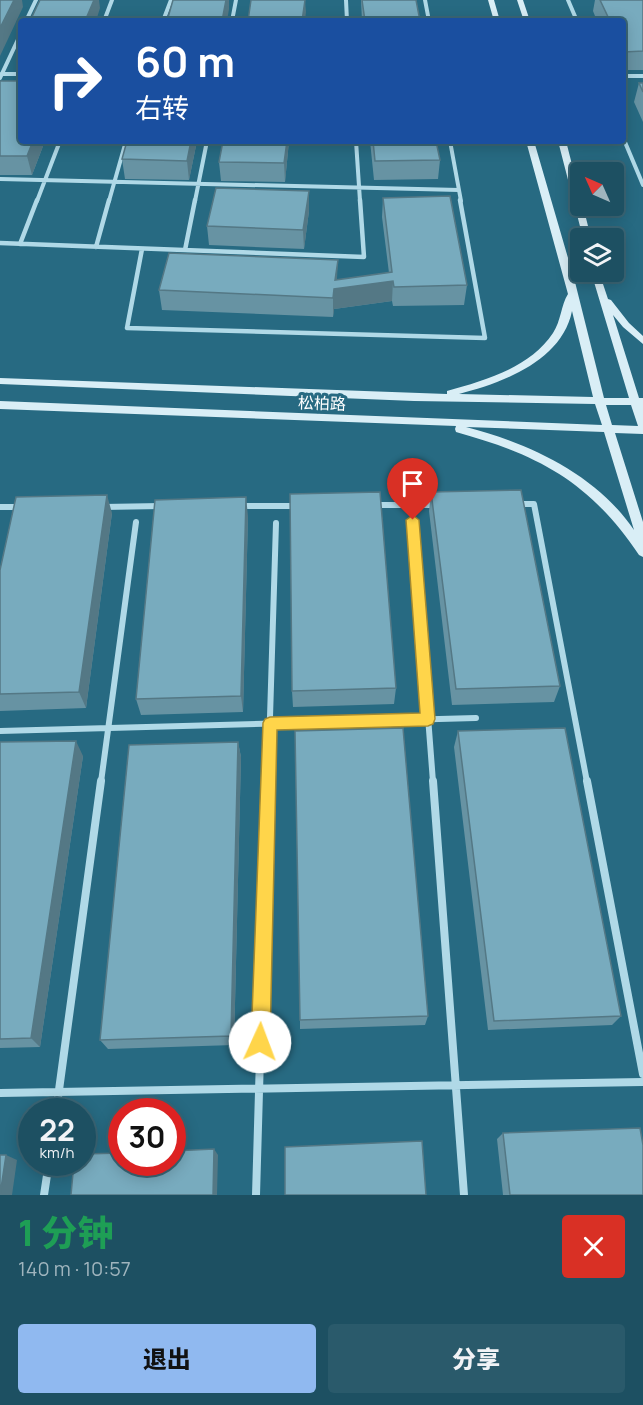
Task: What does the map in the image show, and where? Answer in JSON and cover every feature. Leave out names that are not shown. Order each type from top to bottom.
[{"type":"street","points":[[27,18],[36,0]]},
{"type":"street","points":[[105,18],[112,0]]},
{"type":"street","points":[[165,18],[171,0]]},
{"type":"street","points":[[233,18],[236,0]]},
{"type":"street","points":[[346,0],[347,18]]},
{"type":"street","points":[[425,0],[428,18]]},
{"type":"street","points":[[491,0],[496,18]]},
{"type":"street","points":[[520,0],[526,18]]},
{"type":"street","points":[[568,0],[575,18]]},
{"type":"street","points":[[18,39],[1,75],[18,74]]},
{"type":"street","points":[[626,76],[643,76]]},
{"type":"street","points":[[20,244],[59,144]]},
{"type":"street","points":[[96,247],[125,144]]},
{"type":"street","points":[[185,250],[206,144]]},
{"type":"street","points":[[0,243],[364,257],[356,144]]},
{"type":"street","points":[[142,249],[127,328],[485,338],[451,144]]},
{"type":"street","points":[[531,144],[570,282],[599,400],[643,540]]},
{"type":"street","points":[[563,144],[584,228]]},
{"type":"street","points":[[626,144],[643,185]]},
{"type":"street","points":[[0,179],[459,190]]},
{"type":"street","points":[[414,397],[470,388],[518,369],[536,356],[556,336],[568,313],[571,298],[570,282]]},
{"type":"street","points":[[599,282],[639,402],[643,428]]},
{"type":"street","points":[[600,282],[613,311],[643,341]]},
{"type":"street","name":"松柏路","points":[[0,381],[414,397],[639,402]]},
{"type":"street","name":"松柏路","points":[[0,405],[418,422],[643,428]]},
{"type":"street","points":[[418,422],[479,433],[521,448],[545,460],[574,479],[607,506],[624,524],[643,552]]},
{"type":"street","points":[[510,504],[534,504],[643,1074]]},
{"type":"street","points":[[368,505],[451,505]]},
{"type":"street","points":[[95,507],[166,506]]},
{"type":"street","points":[[237,506],[309,506]]},
{"type":"street","points":[[0,507],[24,507]]},
{"type":"street","points":[[413,520],[464,1195]]},
{"type":"street","points":[[58,1098],[136,522]]},
{"type":"street","points":[[256,1195],[276,523]]},
{"type":"street","points":[[0,730],[476,718]]},
{"type":"street","points":[[0,1093],[643,1082]]},
{"type":"street","points":[[44,1195],[47,1176]]},
{"type":"building","points":[[0,0],[14,0],[0,28]]},
{"type":"building","points":[[40,0],[94,0],[86,18],[31,18]]},
{"type":"building","points":[[173,0],[226,0],[223,18],[168,18]]},
{"type":"building","points":[[251,0],[305,0],[302,18],[248,18]]},
{"type":"building","points":[[362,0],[416,0],[419,18],[365,18]]},
{"type":"building","points":[[600,0],[643,0],[643,51],[626,52],[626,18],[609,18]]},
{"type":"building","points":[[0,81],[18,81],[18,144],[32,144],[27,156],[0,156]]},
{"type":"building","points":[[126,144],[190,144],[187,161],[122,159]]},
{"type":"building","points":[[222,144],[287,144],[284,163],[219,162]]},
{"type":"building","points":[[373,144],[437,144],[440,160],[375,161]]},
{"type":"building","points":[[216,188],[309,191],[303,230],[207,226]]},
{"type":"building","points":[[450,196],[467,285],[394,287],[393,281],[334,289],[333,298],[159,290],[169,253],[338,260],[335,280],[392,272],[383,198]]},
{"type":"building","points":[[521,490],[560,686],[456,689],[431,492]]},
{"type":"building","points":[[380,492],[396,688],[292,691],[290,494]]},
{"type":"building","points":[[107,495],[79,692],[0,694],[0,570],[16,497]]},
{"type":"building","points":[[246,497],[241,696],[136,699],[155,500]]},
{"type":"building","points":[[403,728],[428,1016],[300,1020],[295,731]]},
{"type":"building","points":[[565,728],[621,1016],[494,1021],[458,731]]},
{"type":"building","points":[[76,741],[31,1038],[0,1039],[0,742]]},
{"type":"building","points":[[238,742],[231,1036],[100,1040],[129,745]]},
{"type":"building","points":[[640,1128],[643,1145],[643,1195],[510,1195],[503,1133]]},
{"type":"building","points":[[422,1141],[426,1195],[285,1195],[285,1147]]},
{"type":"building","points":[[214,1149],[213,1195],[71,1195],[73,1176],[96,1176],[96,1154],[108,1153],[108,1176],[186,1176],[186,1150]]},
{"type":"building","points":[[0,1155],[6,1155],[0,1195]]},
{"type":"route","points":[[260,1042],[270,723],[428,719],[413,520]]}]
